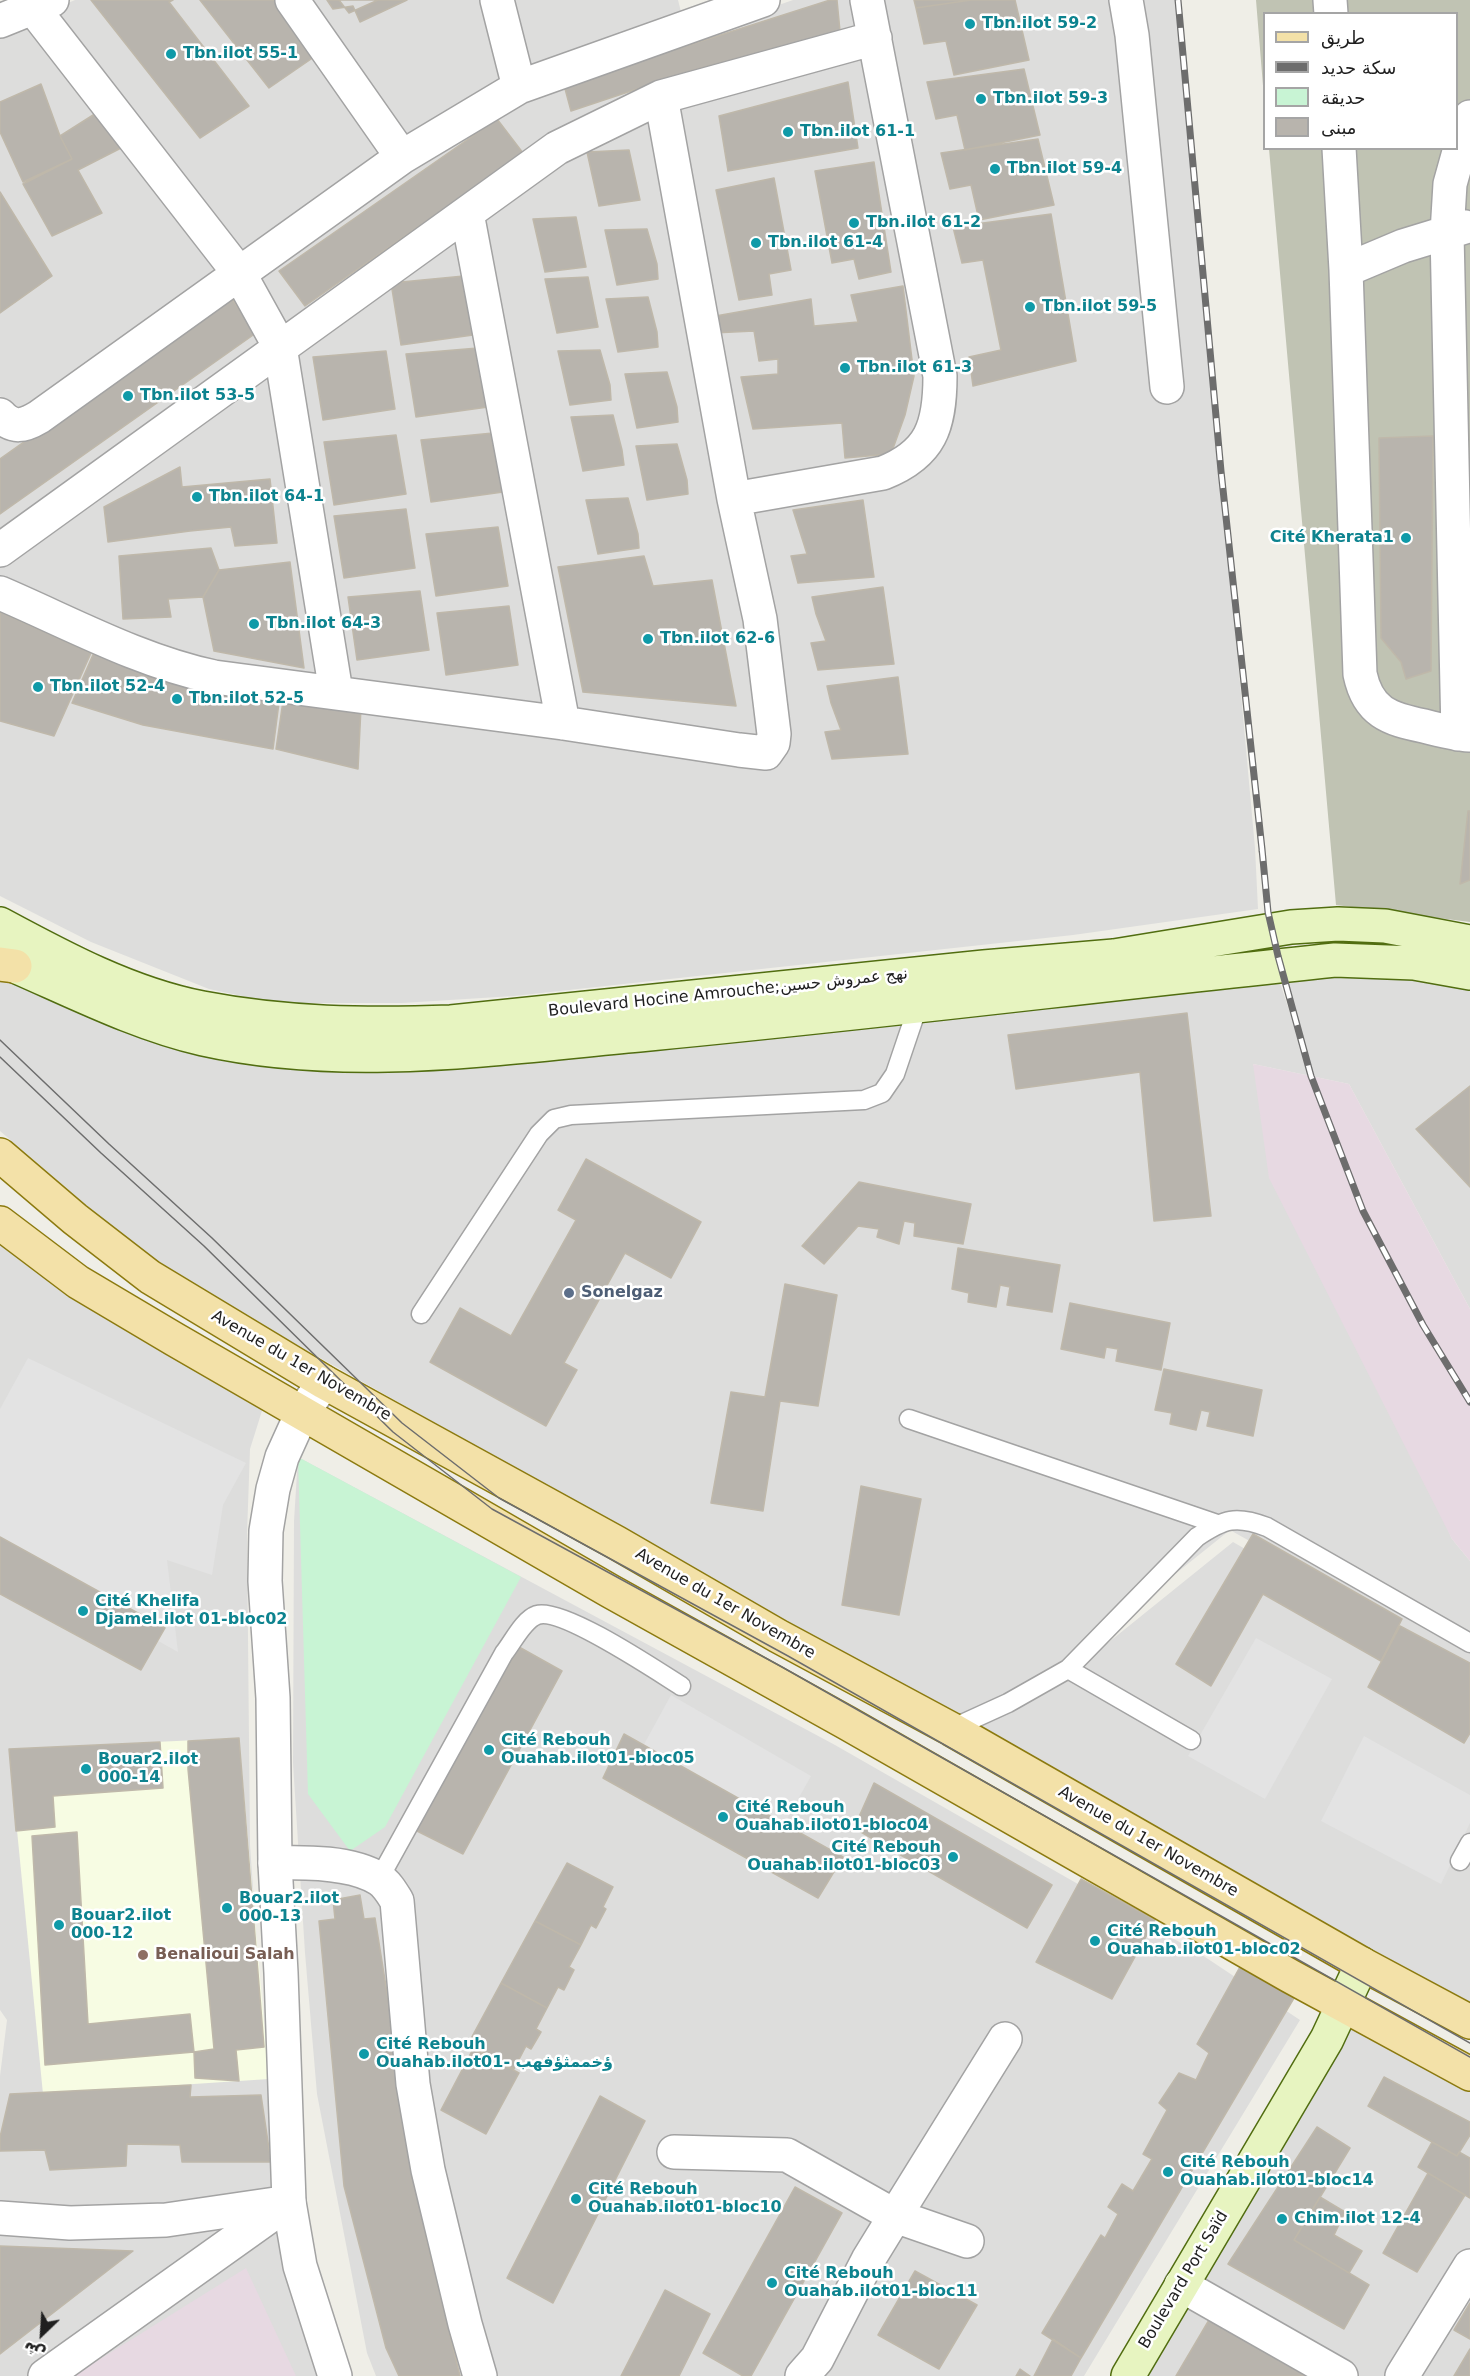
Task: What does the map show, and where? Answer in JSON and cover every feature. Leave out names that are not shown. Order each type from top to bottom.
[{"type":"main road","name":"Boulevard Hocine Amrouche;نهج عمروش حسين","points":[[0,924],[63,958],[139,989],[200,1008],[318,1023],[379,1024],[452,1022],[984,967],[1114,956],[1291,927],[1338,924],[1385,926],[1470,942]]},
{"type":"main road","name":"Boulevard Hocine Amrouche;نهج عمروش حسين","points":[[5,962],[117,1011],[167,1029],[205,1039],[323,1055],[405,1055],[724,1027],[1335,960],[1414,963],[1470,973]]},
{"type":"main road","name":"Avenue du 1er Novembre","points":[[0,1155],[75,1219],[150,1277],[324,1382],[617,1543],[778,1636],[951,1729],[1362,1964],[1470,2022]]},
{"type":"main road","points":[[0,1184],[44,1217],[150,1277]]},
{"type":"main road","points":[[4,1225],[78,1282],[302,1413],[600,1585],[1343,2005],[1470,2074]]},
{"type":"main road","name":"Boulevard Port Saïd","points":[[1128,2376],[1327,2039],[1362,1964]]},
{"type":"street","points":[[292,0],[402,157]]},
{"type":"street","points":[[497,0],[519,87]]},
{"type":"street","points":[[0,415],[8,423],[17,425],[26,425],[39,417],[402,157],[519,87],[690,13],[763,0]]},
{"type":"street","points":[[734,499],[883,473],[904,465],[928,440],[935,422],[940,401],[940,376],[867,0]]},
{"type":"street","points":[[1126,0],[1132,35],[1167,387]]},
{"type":"street","points":[[0,21],[43,4],[239,273],[280,347],[336,692]]},
{"type":"street","points":[[0,550],[557,148],[661,97],[875,38]]},
{"type":"street","points":[[0,593],[154,660],[214,677],[563,723],[739,750],[766,753],[770,750],[774,734],[760,619],[734,499],[661,97]]},
{"type":"street","points":[[1339,150],[1346,270],[1360,674],[1364,690],[1372,704],[1391,718],[1464,734],[1458,229],[1450,184],[1470,117]]},
{"type":"street","points":[[467,213],[563,723]]},
{"type":"street","points":[[1346,270],[1403,246],[1458,229]]},
{"type":"street","points":[[324,1382],[302,1413],[282,1457],[273,1489],[266,1531],[265,1581],[273,1698],[275,1863],[290,2202],[300,2266],[335,2376]]},
{"type":"street","points":[[275,1863],[314,1862],[358,1871],[379,1879],[397,1901],[413,2084],[426,2159],[465,2324],[480,2376]]},
{"type":"street","points":[[802,2376],[817,2359],[868,2260],[1005,2039]]},
{"type":"street","points":[[674,2152],[787,2155],[895,2216],[967,2241]]},
{"type":"street","points":[[0,2217],[70,2223],[166,2220],[290,2202]]},
{"type":"street","points":[[45,2376],[290,2202]]},
{"type":"street","points":[[1402,2376],[1470,2266]]},
{"type":"street","points":[[1181,2285],[1341,2376]]},
{"type":"lane","points":[[421,1314],[539,1134],[554,1119],[571,1115],[864,1101],[882,1093],[895,1074],[918,1006]]},
{"type":"lane","points":[[909,1419],[1217,1524]]},
{"type":"lane","points":[[951,1729],[1008,1703],[1068,1670],[1197,1537],[1217,1524],[1234,1519],[1249,1520],[1267,1527],[1470,1642]]},
{"type":"lane","points":[[379,1879],[504,1653],[529,1620],[537,1615],[548,1614],[559,1618],[595,1634],[681,1686]]},
{"type":"lane","points":[[1068,1670],[1191,1740]]},
{"type":"lane","points":[[1460,1862],[1470,1843]]},
{"type":"shaded area","points":[[75,0],[280,0],[390,154],[240,260],[47,12]]},
{"type":"shaded area","points":[[303,0],[488,0],[509,82],[405,144]]},
{"type":"shaded area","points":[[506,0],[678,0],[683,20],[525,75]]},
{"type":"shaded area","points":[[793,0],[854,0],[861,37],[658,88],[283,335],[250,275],[522,95]]},
{"type":"shaded area","points":[[873,0],[1178,0],[1255,848],[1258,909],[1073,935],[514,996],[402,1003],[275,1003],[209,989],[91,942],[0,896],[0,602],[167,674],[759,760],[744,510],[882,483],[943,427]]},
{"type":"shaded area","points":[[1256,0],[1470,0],[1470,922],[1336,905],[1269,150],[1458,150],[1458,12],[1263,12],[1263,86]]},
{"type":"shaded area","points":[[30,18],[226,271],[16,419],[0,396],[0,30]]},
{"type":"shaded area","points":[[864,55],[930,386],[926,414],[900,449],[878,461],[741,489],[671,103]]},
{"type":"shaded area","points":[[655,110],[763,743],[570,716],[476,216],[562,154]]},
{"type":"shaded area","points":[[460,228],[551,713],[343,683],[290,351]]},
{"type":"shaded area","points":[[236,285],[270,345],[0,539],[0,428]]},
{"type":"shaded area","points":[[274,364],[325,680],[174,658],[0,583],[0,561]]},
{"type":"shaded area","points":[[1411,975],[1470,987],[1470,1309],[1349,1084],[1253,1064],[1452,1539],[1470,1561],[1470,1665],[1230,1530],[1068,1660],[958,1718],[159,1267],[0,1131],[0,977],[246,1061],[338,1072],[423,1070],[1278,977],[1300,1043],[1292,1015],[1286,976]]},
{"type":"shaded area","points":[[1253,1064],[1349,1084],[1470,1309],[1470,1561],[1452,1539],[1269,1178]]},
{"type":"shaded area","points":[[0,1240],[266,1398],[250,1449],[247,1534],[250,1845],[262,2015],[269,2079],[289,2202],[45,2376],[0,2376],[0,2076],[7,2020],[0,2010]]},
{"type":"shaded area","points":[[28,1358],[246,1463],[223,1505],[212,1575],[167,1560],[178,1652],[0,1553],[0,1409]]},
{"type":"shaded area","points":[[298,1457],[835,1745],[1202,1955],[1300,2020],[1084,2376],[376,2376],[367,2353],[317,2094],[305,1953],[293,1763],[294,1521]]},
{"type":"shaded area","points":[[1233,1542],[1470,1678],[1470,2007],[973,1724],[1078,1667]]},
{"type":"shaded area","points":[[1256,1638],[1332,1679],[1265,1799],[1188,1756]]},
{"type":"shaded area","points":[[671,1695],[811,1776],[777,1837],[636,1759]]},
{"type":"shaded area","points":[[1364,1736],[1470,1795],[1470,1823],[1441,1884],[1321,1821]]},
{"type":"shaded area","name":"Benalioui Salah","points":[[239,1738],[269,2079],[43,2094],[9,1749]]},
{"type":"shaded area","points":[[1352,2020],[1470,2085],[1470,2376],[1143,2376]]},
{"type":"shaded area","points":[[278,2220],[320,2376],[59,2376]]},
{"type":"shaded area","points":[[246,2268],[296,2376],[73,2376]]},
{"type":"green space","points":[[298,1457],[521,1577],[385,1827],[350,1851],[308,1794]]},
{"type":"building","name":"Tbn.ilot 55-1","points":[[91,0],[173,0],[169,2],[249,106],[200,138]]},
{"type":"building","name":"Tbn.ilot 55-1","points":[[200,0],[274,0],[314,57],[269,88]]},
{"type":"building","points":[[327,0],[407,0],[360,22],[353,6],[333,9]]},
{"type":"building","points":[[339,0],[378,0],[349,13]]},
{"type":"building","points":[[830,0],[837,0],[840,31],[694,70],[571,111],[564,85]]},
{"type":"building","points":[[914,0],[971,0],[916,8]]},
{"type":"building","name":"Tbn.ilot 59-2","points":[[971,0],[1015,0],[1029,60],[954,75],[946,41],[924,44],[916,8]]},
{"type":"building","name":"Tbn.ilot 59-3","points":[[1024,69],[1040,135],[965,150],[957,115],[936,119],[927,82]]},
{"type":"building","name":"Tbn.ilot 61-1","points":[[848,82],[858,148],[728,171],[719,116]]},
{"type":"building","points":[[41,84],[60,136],[72,159],[23,182],[0,132],[0,102]]},
{"type":"building","points":[[101,110],[123,147],[78,170],[102,213],[52,236],[23,184],[72,159],[60,136]]},
{"type":"building","points":[[497,119],[523,153],[305,306],[279,271]]},
{"type":"building","name":"Tbn.ilot 59-4","points":[[1038,139],[1054,205],[979,220],[971,185],[950,189],[941,153]]},
{"type":"building","points":[[629,150],[640,200],[599,206],[587,152]]},
{"type":"building","name":"Tbn.ilot 61-2","points":[[874,162],[891,272],[859,279],[854,259],[832,263],[815,171]]},
{"type":"building","name":"Tbn.ilot 61-4","points":[[774,178],[791,270],[769,274],[772,295],[739,300],[716,190]]},
{"type":"building","points":[[0,192],[52,276],[0,313]]},
{"type":"building","name":"Tbn.ilot 59-5","points":[[1051,214],[1076,361],[973,386],[969,357],[1001,350],[983,260],[962,263],[953,227]]},
{"type":"building","points":[[576,217],[586,267],[545,272],[533,219]]},
{"type":"building","points":[[647,229],[657,264],[658,279],[617,285],[605,230]]},
{"type":"building","points":[[464,276],[473,335],[401,345],[391,283]]},
{"type":"building","points":[[588,277],[598,327],[557,333],[545,279]]},
{"type":"building","name":"Tbn.ilot 61-3","points":[[903,286],[914,376],[905,415],[891,454],[845,458],[842,423],[753,429],[741,377],[778,374],[778,359],[759,361],[754,331],[713,333],[710,317],[811,299],[814,326],[858,322],[851,295]]},
{"type":"building","name":"Tbn.ilot 53-5","points":[[230,296],[256,333],[0,514],[0,459]]},
{"type":"building","points":[[648,297],[657,332],[658,347],[618,352],[606,299]]},
{"type":"building","points":[[478,348],[488,407],[416,417],[406,354]]},
{"type":"building","points":[[600,350],[610,385],[611,400],[570,405],[558,351]]},
{"type":"building","points":[[386,351],[395,409],[323,420],[313,357]]},
{"type":"building","points":[[667,372],[677,407],[678,422],[637,428],[625,374]]},
{"type":"building","points":[[613,415],[624,465],[583,471],[571,417]]},
{"type":"building","points":[[493,433],[503,492],[431,502],[421,440]]},
{"type":"building","points":[[396,435],[406,494],[334,505],[324,442]]},
{"type":"building","name":"Cité Kherata1","points":[[1433,436],[1431,671],[1406,679],[1401,662],[1381,638],[1379,438]]},
{"type":"building","points":[[677,444],[687,480],[688,494],[647,500],[636,446]]},
{"type":"building","name":"Tbn.ilot 64-1","points":[[180,467],[182,487],[270,479],[277,543],[235,546],[231,527],[108,542],[104,507]]},
{"type":"building","points":[[628,498],[638,534],[639,548],[598,554],[586,500]]},
{"type":"building","points":[[863,500],[874,577],[798,583],[791,556],[807,554],[793,510]]},
{"type":"building","points":[[406,509],[415,568],[344,578],[334,516]]},
{"type":"building","points":[[498,527],[508,586],[436,596],[426,534]]},
{"type":"building","points":[[211,548],[219,570],[203,597],[168,599],[171,617],[123,619],[119,556]]},
{"type":"building","name":"Tbn.ilot 62-6","points":[[644,556],[653,586],[712,580],[736,706],[583,692],[558,567]]},
{"type":"building","name":"Tbn.ilot 64-3","points":[[290,562],[304,668],[214,651],[203,597],[219,570]]},
{"type":"building","points":[[883,587],[894,664],[818,670],[811,643],[826,641],[812,597]]},
{"type":"building","points":[[420,591],[429,650],[357,660],[348,597]]},
{"type":"building","points":[[509,606],[518,665],[446,675],[437,613]]},
{"type":"building","name":"Tbn.ilot 52-4","points":[[0,612],[91,653],[54,736],[0,721]]},
{"type":"building","name":"Tbn.ilot 52-5","points":[[95,650],[280,695],[273,749],[143,725],[72,703]]},
{"type":"building","points":[[898,677],[908,754],[832,759],[825,732],[841,730],[827,686]]},
{"type":"building","points":[[284,694],[361,707],[358,769],[276,749]]},
{"type":"building","points":[[1468,811],[1470,811],[1470,880],[1460,884]]},
{"type":"building","points":[[1187,1013],[1211,1216],[1154,1221],[1140,1072],[1016,1089],[1008,1035]]},
{"type":"building","points":[[1470,1086],[1470,1187],[1416,1129]]},
{"type":"building","name":"Sonelgaz","points":[[586,1159],[701,1222],[671,1278],[625,1253],[564,1363],[577,1370],[546,1426],[430,1362],[460,1308],[511,1336],[576,1220],[558,1210]]},
{"type":"building","points":[[859,1182],[971,1204],[963,1244],[914,1236],[915,1223],[904,1221],[899,1244],[877,1237],[879,1229],[858,1226],[824,1264],[802,1246]]},
{"type":"building","points":[[958,1248],[1060,1265],[1052,1312],[1007,1305],[1010,1287],[1000,1285],[996,1307],[968,1302],[969,1293],[952,1289]]},
{"type":"building","points":[[785,1284],[837,1295],[818,1406],[780,1401],[763,1511],[711,1503],[731,1392],[765,1397]]},
{"type":"building","points":[[1070,1303],[1170,1323],[1161,1370],[1116,1361],[1118,1349],[1106,1347],[1104,1358],[1061,1349]]},
{"type":"building","points":[[1164,1369],[1262,1390],[1253,1436],[1207,1426],[1210,1412],[1201,1410],[1196,1430],[1170,1424],[1172,1413],[1155,1410]]},
{"type":"building","points":[[861,1486],[921,1499],[899,1615],[842,1605]]},
{"type":"building","points":[[1253,1534],[1402,1619],[1381,1661],[1263,1594],[1211,1686],[1176,1664]]},
{"type":"building","name":"Cité Khelifa Djamel.ilot 01-bloc02","points":[[0,1537],[165,1628],[141,1670],[0,1594]]},
{"type":"building","points":[[1400,1626],[1470,1663],[1470,1733],[1464,1743],[1368,1687]]},
{"type":"building","name":"Cité Rebouh Ouahab.ilot01-bloc05","points":[[519,1647],[562,1671],[463,1854],[413,1829]]},
{"type":"building","name":"Cité Rebouh Ouahab.ilot01-bloc04","points":[[624,1734],[843,1857],[818,1898],[603,1778]]},
{"type":"building","name":"Bouar2.ilot 000-13","points":[[239,1738],[264,2047],[236,2050],[239,2081],[195,2078],[194,2052],[214,2049],[188,1769],[188,1741]]},
{"type":"building","name":"Bouar2.ilot 000-14","points":[[160,1742],[163,1788],[53,1796],[55,1827],[16,1831],[9,1749]]},
{"type":"building","name":"Cité Rebouh Ouahab.ilot01-bloc03","points":[[874,1783],[1052,1885],[1027,1928],[854,1828]]},
{"type":"building","name":"Bouar2.ilot 000-12","points":[[77,1832],[88,2024],[190,2014],[194,2052],[45,2065],[32,1836]]},
{"type":"building","points":[[567,1863],[613,1887],[603,1907],[606,1909],[596,1928],[591,1925],[581,1945],[535,1921]]},
{"type":"building","name":"Cité Rebouh Ouahab.ilot01-bloc02","points":[[1081,1879],[1155,1920],[1112,1999],[1036,1962]]},
{"type":"building","name":"Cité Rebouh Ouahab.ilot01- ؤخممثؤفهب","points":[[360,1895],[364,1919],[375,1918],[427,2241],[460,2376],[399,2376],[386,2348],[344,2186],[319,1921],[335,1919],[333,1900]]},
{"type":"building","points":[[535,1921],[581,1945],[569,1967],[574,1970],[564,1990],[558,1987],[547,2008],[501,1983]]},
{"type":"building","name":"Cité Rebouh Ouahab.ilot01-bloc14","points":[[1241,1965],[1294,1998],[1081,2358],[1042,2333],[1101,2235],[1105,2238],[1118,2214],[1108,2207],[1122,2184],[1133,2191],[1152,2159],[1143,2154],[1167,2110],[1159,2103],[1179,2073],[1196,2080],[1209,2053],[1197,2044]]},
{"type":"building","points":[[501,1983],[547,2008],[536,2029],[541,2032],[531,2049],[526,2046],[514,2069],[468,2044]]},
{"type":"building","points":[[473,2049],[519,2073],[486,2134],[441,2110]]},
{"type":"building","points":[[1384,2077],[1470,2122],[1470,2135],[1457,2156],[1368,2106]]},
{"type":"building","points":[[191,2085],[190,2097],[261,2095],[271,2162],[182,2162],[180,2145],[127,2144],[126,2166],[50,2170],[45,2150],[0,2151],[0,2137],[10,2094]]},
{"type":"building","name":"Cité Rebouh Ouahab.ilot01-bloc10","points":[[600,2096],[645,2121],[553,2303],[507,2278]]},
{"type":"building","name":"Chim.ilot 12-4","points":[[1317,2127],[1350,2148],[1294,2240],[1369,2285],[1344,2329],[1228,2264]]},
{"type":"building","points":[[1432,2142],[1457,2156],[1459,2152],[1470,2158],[1470,2198],[1418,2167]]},
{"type":"building","points":[[1428,2173],[1465,2195],[1417,2272],[1383,2253]]},
{"type":"building","name":"Cité Rebouh Ouahab.ilot01-bloc11","points":[[795,2187],[842,2213],[751,2376],[743,2376],[703,2353]]},
{"type":"building","points":[[1320,2197],[1345,2212],[1334,2235],[1362,2251],[1349,2273],[1294,2240]]},
{"type":"building","points":[[0,2246],[133,2251],[0,2354]]},
{"type":"building","points":[[915,2271],[977,2305],[939,2369],[878,2335]]},
{"type":"building","points":[[665,2290],[710,2314],[679,2376],[621,2376]]},
{"type":"building","points":[[1470,2303],[1470,2339],[1454,2330]]},
{"type":"building","points":[[1209,2320],[1307,2376],[1176,2376]]},
{"type":"building","points":[[1053,2339],[1081,2358],[1071,2376],[1034,2376]]},
{"type":"building","points":[[1470,2349],[1470,2376],[1454,2376]]},
{"type":"building","points":[[1020,2369],[1030,2376],[1016,2376]]},
{"type":"tram line","points":[[0,1040],[212,1238],[402,1423],[499,1498],[788,1656],[1470,2043]]},
{"type":"tram line","points":[[0,1057],[204,1246],[393,1432],[492,1509],[782,1667],[1470,2057]]},
{"type":"railway","points":[[1178,0],[1221,471],[1262,849]]},
{"type":"railway","points":[[1262,851],[1262,849],[1268,912],[1311,1076],[1363,1211],[1423,1325],[1470,1402]]},
{"type":"place","name":"Tbn.ilot 59-2","points":[[970,24]]},
{"type":"place","name":"Tbn.ilot 55-1","points":[[171,54]]},
{"type":"place","name":"Tbn.ilot 59-3","points":[[981,99]]},
{"type":"place","name":"Tbn.ilot 61-1","points":[[788,132]]},
{"type":"place","name":"Tbn.ilot 59-4","points":[[995,169]]},
{"type":"place","name":"Tbn.ilot 61-2","points":[[854,223]]},
{"type":"place","name":"Tbn.ilot 61-4","points":[[756,243]]},
{"type":"place","name":"Tbn.ilot 59-5","points":[[1030,307]]},
{"type":"place","name":"Tbn.ilot 61-3","points":[[845,368]]},
{"type":"place","name":"Tbn.ilot 53-5","points":[[128,396]]},
{"type":"place","name":"Tbn.ilot 64-1","points":[[197,497]]},
{"type":"place","name":"Cité Kherata1","points":[[1406,538]]},
{"type":"place","name":"Tbn.ilot 64-3","points":[[254,624]]},
{"type":"place","name":"Tbn.ilot 62-6","points":[[648,639]]},
{"type":"place","name":"Tbn.ilot 52-4","points":[[38,687]]},
{"type":"place","name":"Tbn.ilot 52-5","points":[[177,699]]},
{"type":"place","name":"Sonelgaz","points":[[569,1293]]},
{"type":"place","name":"Cité Khelifa Djamel.ilot 01-bloc02","points":[[83,1611]]},
{"type":"place","name":"Cité Rebouh Ouahab.ilot01-bloc05","points":[[489,1750]]},
{"type":"place","name":"Bouar2.ilot 000-14","points":[[86,1769]]},
{"type":"place","name":"Cité Rebouh Ouahab.ilot01-bloc04","points":[[723,1817]]},
{"type":"place","name":"Cité Rebouh Ouahab.ilot01-bloc03","points":[[953,1857]]},
{"type":"place","name":"Bouar2.ilot 000-13","points":[[227,1908]]},
{"type":"place","name":"Bouar2.ilot 000-12","points":[[59,1925]]},
{"type":"place","name":"Cité Rebouh Ouahab.ilot01-bloc02","points":[[1095,1941]]},
{"type":"place","name":"Benalioui Salah","points":[[143,1955]]},
{"type":"place","name":"Cité Rebouh Ouahab.ilot01- ؤخممثؤفهب","points":[[364,2054]]},
{"type":"place","name":"Cité Rebouh Ouahab.ilot01-bloc14","points":[[1168,2172]]},
{"type":"place","name":"Cité Rebouh Ouahab.ilot01-bloc10","points":[[576,2199]]},
{"type":"place","name":"Chim.ilot 12-4","points":[[1282,2219]]},
{"type":"place","name":"Cité Rebouh Ouahab.ilot01-bloc11","points":[[772,2283]]}]
